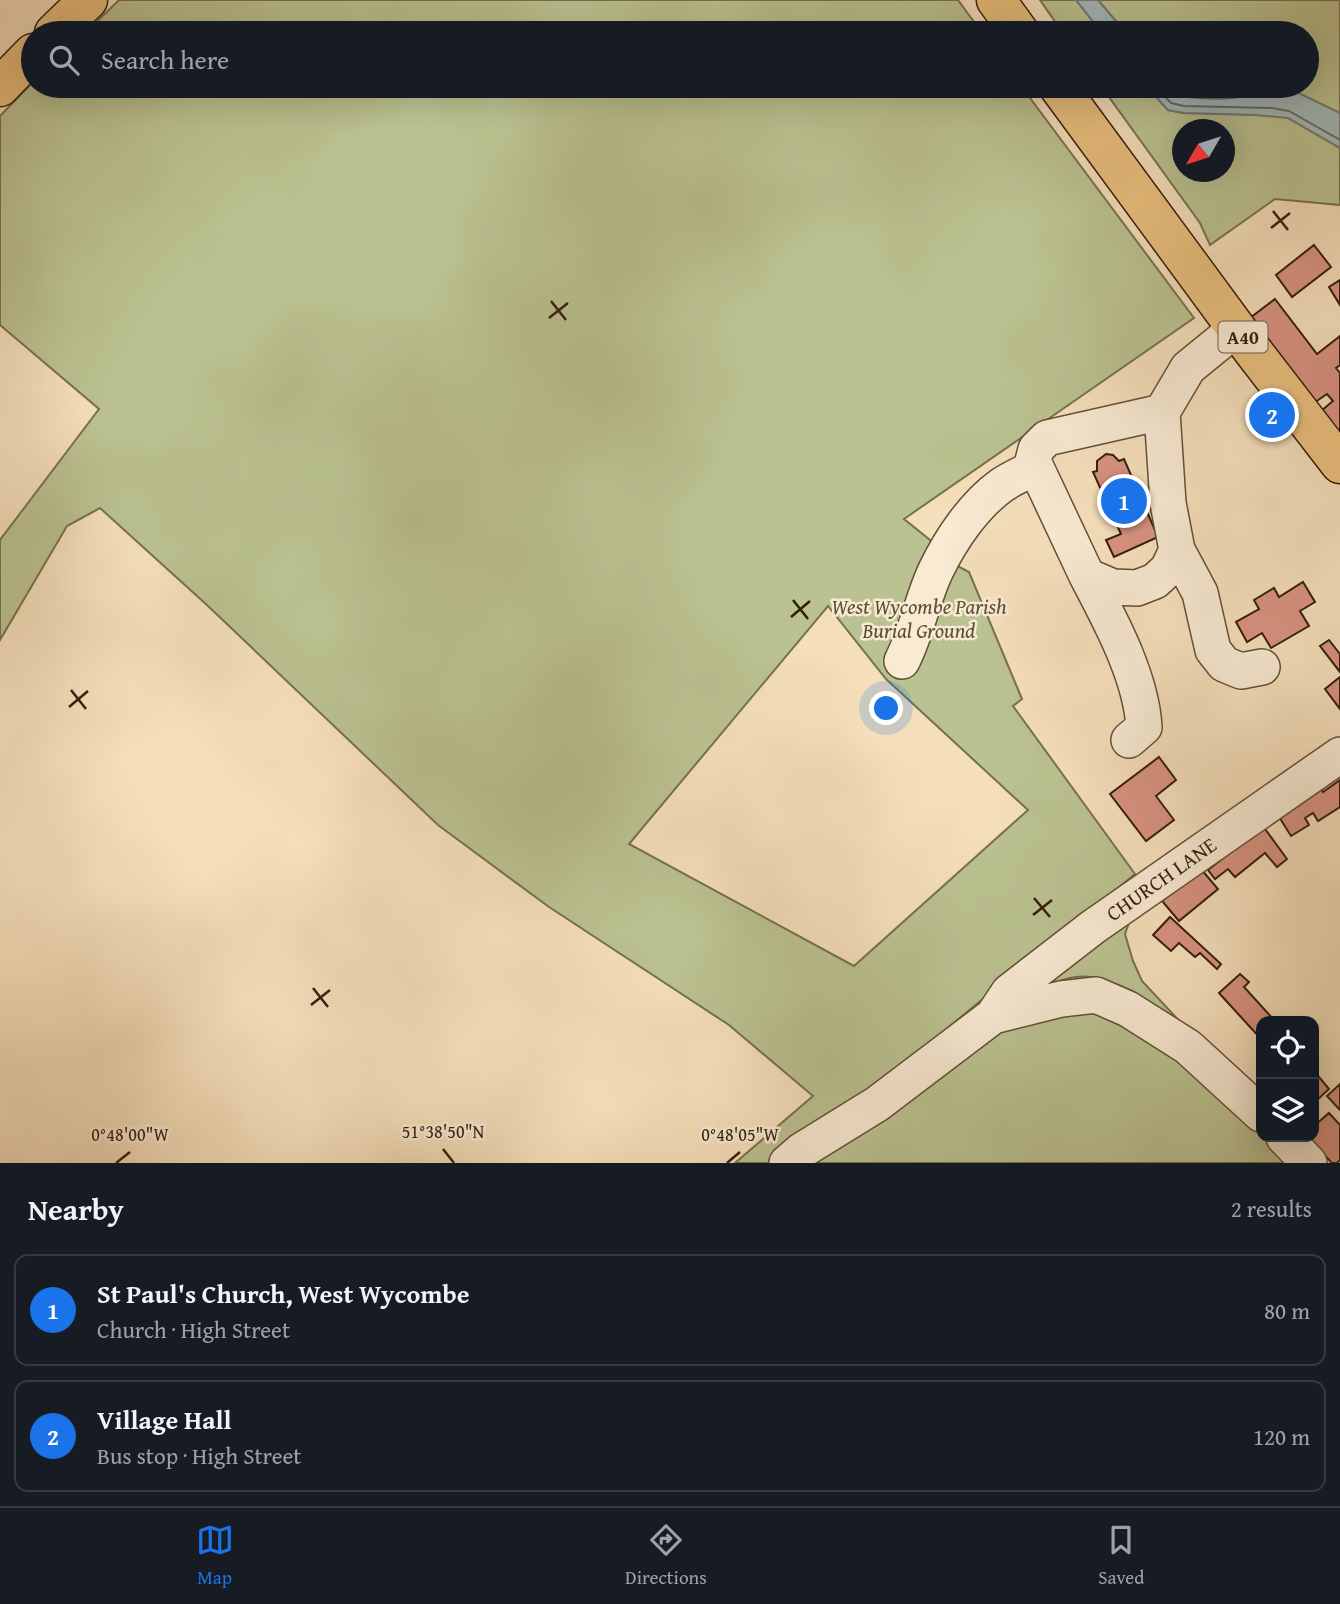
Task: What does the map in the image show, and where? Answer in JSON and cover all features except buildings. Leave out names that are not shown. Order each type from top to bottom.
[{"type":"main road","points":[[66,21],[88,0]]},
{"type":"main road","points":[[996,0],[1011,21]]},
{"type":"main road","points":[[0,87],[21,65]]},
{"type":"main road","name":"A40","points":[[1067,98],[1340,464]]},
{"type":"street","points":[[1237,328],[1188,368],[1162,412],[1168,503],[1177,550],[1200,593],[1213,650],[1224,664],[1241,671],[1262,667]]},
{"type":"street","points":[[1129,740],[1144,727],[1143,705],[1113,626],[1033,461],[1036,449],[1047,438],[1162,412]]},
{"type":"street","points":[[902,661],[936,570],[953,540],[975,510],[1002,485],[1035,467]]},
{"type":"street","points":[[1087,576],[1113,587],[1137,588],[1155,581],[1168,569],[1177,550]]},
{"type":"street","name":"CHURCH LANE","points":[[993,1016],[1009,992],[1093,927],[1340,755]]},
{"type":"street","points":[[787,1163],[801,1151],[877,1104],[993,1016],[1061,999],[1096,995],[1128,1009],[1188,1047],[1256,1109]]},
{"type":"street","points":[[1289,1142],[1309,1163]]},
{"type":"green space","points":[[119,0],[958,0],[973,21],[97,21]]},
{"type":"green space","points":[[1040,0],[1076,0],[1093,21],[1055,21]]},
{"type":"green space","points":[[1098,0],[1340,0],[1340,113],[1309,98],[1319,98],[1319,21],[1116,21]]},
{"type":"green space","name":"West Wycombe Parish Burial Ground","points":[[21,94],[21,98],[1030,98],[1194,318],[904,519],[940,548],[950,562],[969,572],[1022,699],[1013,706],[1135,874],[911,1058],[771,1163],[735,1163],[813,1096],[729,1025],[549,907],[438,825],[208,606],[100,508],[67,526],[0,640],[0,540],[99,409],[0,325],[0,116]],"holes":[[[828,606],[886,679],[1028,810],[854,966],[629,844]]]},
{"type":"green space","points":[[1110,98],[1157,98],[1168,110],[1184,113],[1272,115],[1288,118],[1340,148],[1340,205],[1275,199],[1210,245],[1200,223]]},
{"type":"green space","points":[[1137,901],[1125,934],[1133,961],[1142,981],[1184,1026],[1137,1001],[1134,992],[1103,979],[1069,978],[1026,993]]},
{"type":"green space","points":[[1088,1008],[1124,1019],[1222,1094],[1256,1129],[1256,1142],[1269,1142],[1290,1163],[805,1163],[995,1030]]},
{"type":"water","points":[[1076,0],[1098,0],[1116,21],[1093,21]]},
{"type":"water","points":[[1157,98],[1309,98],[1340,113],[1340,148],[1288,118],[1168,110]]},
{"type":"place","name":"Village Hall","points":[[1272,415]]},
{"type":"place","name":"St Paul's Church, West Wycombe","points":[[1124,501]]}]
